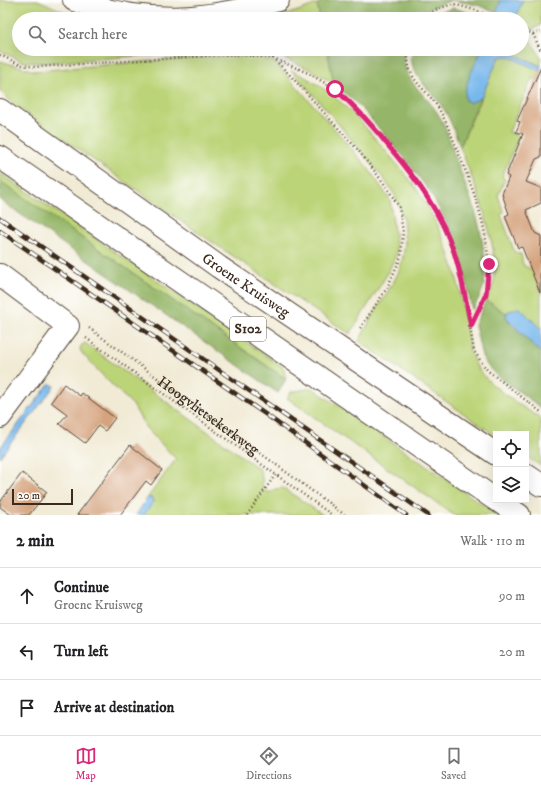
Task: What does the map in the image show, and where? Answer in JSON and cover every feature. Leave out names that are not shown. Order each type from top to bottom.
[{"type":"main road","points":[[74,0],[94,8],[112,12]]},
{"type":"main road","points":[[232,12],[278,0]]},
{"type":"main road","name":"Groene Kruisweg","points":[[0,110],[219,267],[493,452]]},
{"type":"main road","name":"S102","points":[[0,157],[493,498]]},
{"type":"main road","points":[[0,274],[68,326],[0,417]]},
{"type":"main road","points":[[529,477],[541,485]]},
{"type":"main road","name":"S102","points":[[501,503],[519,515]]},
{"type":"path","points":[[432,12],[453,4],[480,12]]},
{"type":"path","points":[[529,33],[533,34],[541,32]]},
{"type":"path","points":[[533,34],[541,51]]},
{"type":"path","points":[[0,56],[21,65],[35,67],[204,56]]},
{"type":"path","points":[[254,56],[273,58],[308,73],[335,89],[354,106],[410,171],[436,212],[454,251],[462,277],[474,351],[488,370],[541,412]]},
{"type":"path","points":[[407,56],[410,70],[414,78],[436,104],[446,120],[476,199],[482,220],[489,264],[486,294],[471,326]]},
{"type":"path","points":[[273,58],[358,150],[386,186],[399,207],[403,232],[401,257],[387,288],[359,330]]},
{"type":"path","name":"Hoogvlietsekerkweg","points":[[68,326],[332,515]]},
{"type":"path","name":"Hoogvlietsekerkweg","points":[[68,326],[89,328],[345,515]]},
{"type":"path","points":[[247,515],[276,474]]},
{"type":"green space","points":[[0,0],[38,0],[65,12],[12,12],[12,56],[136,56],[44,63],[24,62],[0,51]]},
{"type":"green space","points":[[324,0],[452,0],[423,12],[319,12],[317,4]]},
{"type":"green space","points":[[452,0],[501,0],[496,12],[478,5]]},
{"type":"green space","points":[[523,0],[541,0],[541,25],[532,29],[529,28],[529,12],[518,12]]},
{"type":"green space","points":[[317,4],[319,12],[295,12]]},
{"type":"green space","points":[[454,8],[466,12],[441,12]]},
{"type":"green space","points":[[529,39],[541,57],[541,66],[518,56],[529,56]]},
{"type":"green space","points":[[224,56],[259,57],[275,62],[368,168],[390,200],[397,253],[386,276],[350,334],[203,236],[16,106],[0,91],[0,61],[35,71]]},
{"type":"green space","points":[[279,56],[328,56],[334,84],[313,71]]},
{"type":"green space","points":[[328,56],[404,56],[407,71],[411,79],[435,110],[445,127],[475,211],[482,237],[485,268],[484,285],[482,292],[472,310],[464,270],[457,249],[449,227],[430,192],[403,156],[365,112],[334,84]]},
{"type":"green space","points":[[411,56],[479,56],[468,82],[465,96],[466,101],[472,102],[480,98],[460,147],[447,115],[436,98],[420,80]]},
{"type":"green space","points":[[503,56],[507,56],[541,71],[541,82],[532,78],[509,132],[519,136],[502,177],[505,179],[498,196],[504,212],[501,215],[515,253],[521,254],[523,265],[541,275],[541,329],[521,309],[507,312],[507,314],[486,300],[494,280],[495,265],[493,248],[484,213],[460,147],[498,59]]},
{"type":"green space","points":[[291,70],[319,85],[342,103],[373,136],[416,188],[440,232],[451,259],[462,305],[470,352],[475,364],[493,385],[541,419],[541,466],[529,458],[529,431],[493,431],[493,434],[359,341],[399,271],[405,244],[403,218],[396,197],[384,179],[326,109]]},
{"type":"green space","points":[[0,173],[283,367],[286,379],[0,181]]},
{"type":"green space","points":[[0,181],[286,379],[278,393],[0,200]]},
{"type":"green space","points":[[486,300],[507,314],[506,317],[512,325],[541,353],[541,408],[494,373],[482,356],[475,325]]},
{"type":"green space","points":[[85,343],[258,468],[262,477],[262,487],[268,493],[275,489],[283,488],[323,515],[144,515],[153,502],[152,498],[148,497],[176,459],[146,428],[133,405],[81,352],[80,348]]},
{"type":"green space","points":[[312,388],[498,515],[454,515],[287,398],[291,392]]},
{"type":"water","points":[[501,0],[523,0],[518,12],[496,12]]},
{"type":"water","points":[[479,56],[507,56],[500,57],[498,59],[482,96],[475,101],[468,102],[465,97],[465,91]]},
{"type":"water","points":[[507,56],[517,56],[541,66],[541,71]]},
{"type":"water","points":[[517,308],[521,309],[541,329],[541,353],[506,317],[507,312]]},
{"type":"water","points":[[49,384],[54,386],[53,388],[0,457],[0,448]]},
{"type":"water","points":[[148,497],[153,500],[153,502],[144,515],[136,515]]},
{"type":"building","points":[[541,67],[541,157],[536,159],[526,182],[541,188],[541,203],[526,210],[535,233],[541,236],[540,293],[522,247],[518,248],[505,216],[509,214],[502,194],[509,177],[506,175],[523,134],[516,132],[520,122],[517,121]]},
{"type":"building","points":[[64,384],[80,396],[82,393],[115,418],[105,431],[98,426],[85,443],[59,424],[67,414],[51,402]]},
{"type":"building","points":[[130,445],[162,470],[151,485],[146,481],[120,515],[77,515]]},
{"type":"building","points":[[22,473],[47,492],[29,515],[11,515],[0,507],[0,502]]},
{"type":"railway","points":[[0,218],[428,515]]},
{"type":"railway","points":[[0,231],[265,414],[406,515]]},
{"type":"route","points":[[335,89],[354,106],[383,138],[410,171],[436,212],[454,251],[462,277],[471,326],[486,294],[489,264]]}]
